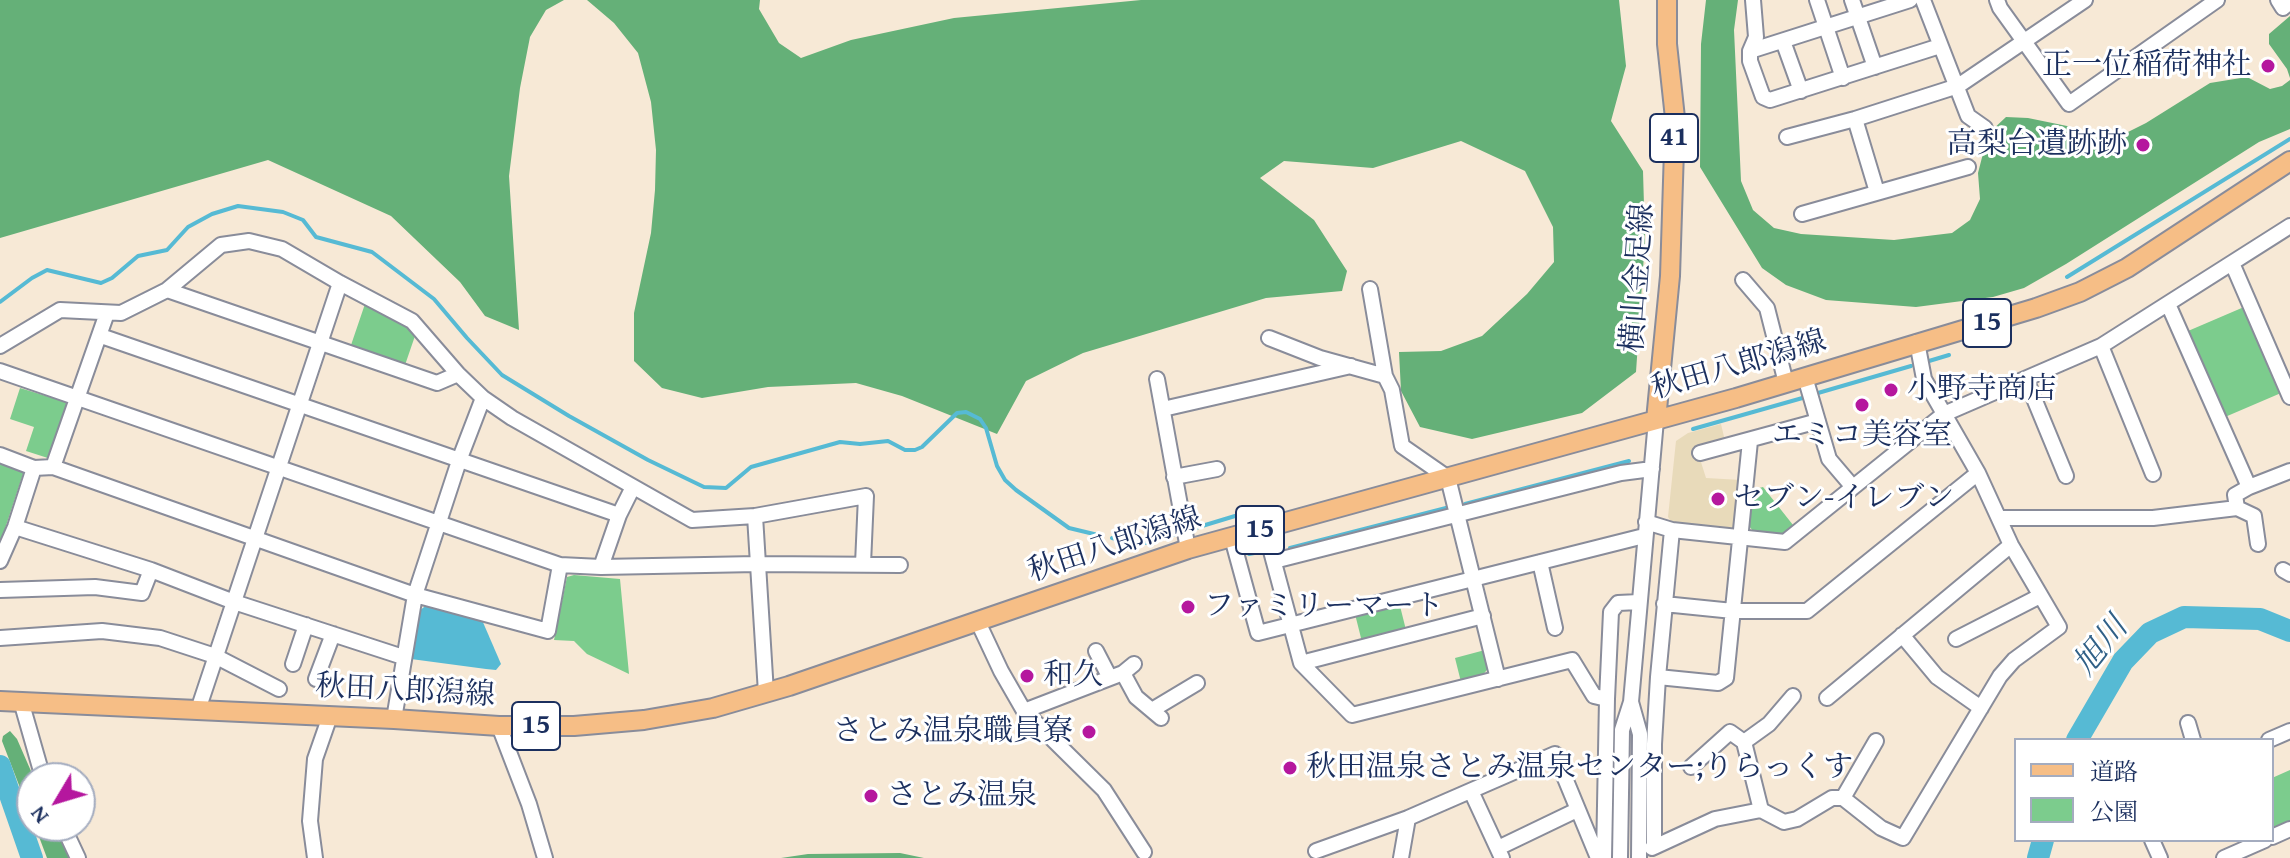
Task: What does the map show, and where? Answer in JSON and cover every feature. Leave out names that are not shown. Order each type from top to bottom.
[{"type":"main road","name":"横山金足線","points":[[1656,420],[1670,276],[1675,133],[1667,44],[1667,0]]},
{"type":"main road","name":"秋田八郎潟線","points":[[9,701],[499,726],[574,726],[644,720],[713,708],[978,622],[1185,537],[1232,538],[1265,529],[1786,383],[2080,292],[2127,268],[2290,161]]},
{"type":"street","points":[[1753,0],[1756,37],[1750,51],[1750,61],[1763,97],[1770,100],[1940,46]]},
{"type":"street","points":[[1817,0],[1843,78]]},
{"type":"street","points":[[1852,0],[1875,67]]},
{"type":"street","points":[[1750,51],[1910,0]]},
{"type":"street","points":[[1923,0],[1968,116],[1985,128]]},
{"type":"street","points":[[1997,0],[2069,104],[2217,0]]},
{"type":"street","points":[[1787,137],[1958,86],[2085,0]]},
{"type":"street","points":[[2278,0],[2283,8],[2290,2]]},
{"type":"street","points":[[1783,41],[1801,91]]},
{"type":"street","points":[[1855,119],[1877,192]]},
{"type":"street","points":[[1802,214],[1968,167]]},
{"type":"street","points":[[1232,538],[1258,633],[1540,562],[1645,529],[1785,542],[1944,414],[2101,346],[2290,226]]},
{"type":"street","points":[[0,346],[60,310],[121,313],[167,290],[221,245],[249,241],[282,249],[412,321],[458,374],[483,398],[512,418],[692,520],[755,516],[866,496],[863,564]]},
{"type":"street","points":[[2232,263],[2289,393]]},
{"type":"street","points":[[1743,280],[1767,308],[1786,383]]},
{"type":"street","points":[[198,710],[340,283]]},
{"type":"street","points":[[1370,289],[1385,376],[1392,390],[1402,446],[1448,478],[1498,679]]},
{"type":"street","points":[[167,290],[437,383],[458,374]]},
{"type":"street","points":[[2168,304],[2249,487]]},
{"type":"street","points":[[53,467],[107,313]]},
{"type":"street","points":[[101,336],[619,515]]},
{"type":"street","points":[[1269,338],[1320,358],[1385,376]]},
{"type":"street","points":[[1672,530],[1658,677],[1653,848],[1715,819],[1761,810],[1784,822],[1797,819],[1832,798],[1843,798],[1881,828],[1903,838],[2000,676],[2014,660],[2059,627],[2011,545],[1978,473],[1924,379],[1917,342]]},
{"type":"street","points":[[2101,346],[2153,474]]},
{"type":"street","points":[[1163,409],[1351,366]]},
{"type":"street","points":[[0,371],[560,565],[900,565]]},
{"type":"street","points":[[1805,377],[1829,459],[1852,486]]},
{"type":"street","points":[[1157,379],[1185,537]]},
{"type":"street","points":[[2026,379],[2066,476]]},
{"type":"street","points":[[394,719],[415,595],[483,398]]},
{"type":"street","name":"横山金足線","points":[[1620,858],[1622,730],[1631,702],[1656,420]]},
{"type":"street","points":[[1700,453],[1818,421]]},
{"type":"street","points":[[1658,677],[1718,683],[1726,678],[1750,441]]},
{"type":"street","points":[[0,455],[34,468],[53,467],[415,595],[548,631],[560,565]]},
{"type":"street","points":[[0,561],[15,527],[34,468]]},
{"type":"street","points":[[1174,477],[1217,469]]},
{"type":"street","points":[[1274,561],[1621,473],[1652,469]]},
{"type":"street","points":[[2237,508],[2235,495],[2290,471]]},
{"type":"street","points":[[1664,604],[1733,611],[1807,611],[1978,473]]},
{"type":"street","points":[[601,567],[619,515],[633,487]]},
{"type":"street","points":[[1999,518],[2153,518],[2237,508],[2254,516],[2258,544]]},
{"type":"street","points":[[755,516],[766,693]]},
{"type":"street","points":[[15,527],[151,570],[234,602],[403,657]]},
{"type":"street","points":[[1265,529],[1301,663],[1352,715],[1572,660],[1594,696],[1607,699]]},
{"type":"street","points":[[1827,698],[2011,545]]},
{"type":"street","points":[[1540,562],[1555,628]]},
{"type":"street","points":[[0,590],[95,587],[142,593],[151,570]]},
{"type":"street","points":[[1956,639],[2040,596]]},
{"type":"street","points":[[1601,858],[1611,612],[1618,603],[1639,602]]},
{"type":"street","points":[[1301,663],[1483,616]]},
{"type":"street","points":[[978,622],[1024,711],[1104,790],[1144,852]]},
{"type":"street","points":[[293,664],[306,625]]},
{"type":"street","points":[[0,638],[102,631],[160,638],[215,656],[279,689]]},
{"type":"street","points":[[316,679],[333,634]]},
{"type":"street","points":[[1902,635],[1937,677],[1981,708]]},
{"type":"street","points":[[1096,651],[1122,672],[1136,697],[1156,714],[1197,683]]},
{"type":"street","points":[[1024,711],[1122,672]]},
{"type":"street","points":[[1744,742],[1769,724],[1793,696]]},
{"type":"street","points":[[9,701],[36,762]]},
{"type":"street","name":"横山金足線","points":[[1631,702],[1640,734],[1639,858]]},
{"type":"street","points":[[315,858],[310,821],[315,759],[330,716]]},
{"type":"street","points":[[2188,723],[2192,738]]},
{"type":"street","points":[[499,726],[529,804],[545,858]]},
{"type":"street","points":[[1691,767],[1730,732],[1744,742],[1761,810]]},
{"type":"street","points":[[1843,798],[1876,741]]},
{"type":"street","points":[[1316,851],[1408,818],[1555,754],[1577,810],[1601,858]]},
{"type":"street","points":[[1471,791],[1500,853],[1577,810]]},
{"type":"street","points":[[1401,858],[1408,818]]},
{"type":"street","points":[[2224,858],[2259,842]]},
{"type":"shaded area","points":[[1721,424],[1725,441],[1700,459],[1706,478],[1741,480],[1736,525],[1728,531],[1674,526],[1668,517],[1676,441],[1688,433]]},
{"type":"green space","points":[[0,0],[564,0],[546,10],[530,37],[520,88],[509,176],[519,330],[485,316],[460,282],[391,216],[268,160],[0,238]]},
{"type":"green space","points":[[587,0],[760,0],[759,9],[779,43],[801,58],[851,40],[954,18],[1141,0],[1619,0],[1626,66],[1611,121],[1643,171],[1645,240],[1636,372],[1582,413],[1472,439],[1420,427],[1401,391],[1399,352],[1441,351],[1482,336],[1527,294],[1554,262],[1553,227],[1525,171],[1461,141],[1373,168],[1284,161],[1260,178],[1314,220],[1347,271],[1342,291],[1266,298],[1083,353],[1026,381],[997,434],[902,396],[856,383],[768,387],[702,398],[662,388],[634,361],[634,313],[651,233],[655,190],[656,150],[651,102],[638,53],[614,23]]},
{"type":"green space","points":[[1706,0],[1738,0],[1734,30],[1741,181],[1753,210],[1774,228],[1801,234],[1894,240],[1952,233],[1970,220],[1980,199],[1978,173],[1988,134],[2006,117],[2067,126],[2094,138],[2122,135],[2210,83],[2247,77],[2270,89],[2290,80],[2290,129],[2259,142],[2024,288],[1993,297],[1916,307],[1826,300],[1786,285],[1762,268],[1700,167],[1701,44]]},
{"type":"green space","points":[[2290,16],[2290,78],[2269,44],[2269,34]]},
{"type":"green space","points":[[366,301],[407,323],[416,333],[405,365],[350,348]]},
{"type":"green space","points":[[2244,307],[2281,393],[2225,417],[2188,331]]},
{"type":"green space","points":[[20,388],[69,403],[51,459],[26,451],[34,427],[10,419]]},
{"type":"green space","points":[[0,459],[25,468],[0,544]]},
{"type":"green space","points":[[1763,487],[1793,525],[1782,535],[1754,532],[1748,525],[1752,490]]},
{"type":"green space","points":[[567,577],[620,579],[629,674],[587,654],[574,641],[554,640]]},
{"type":"green space","points":[[1399,602],[1406,630],[1362,642],[1355,614]]},
{"type":"green space","points":[[1485,650],[1490,666],[1482,676],[1461,682],[1455,658]]},
{"type":"green space","points":[[10,731],[27,762],[16,762],[16,777],[2,741]]},
{"type":"green space","points":[[2290,770],[2290,822],[2274,829],[2274,777]]},
{"type":"green space","points":[[41,842],[64,842],[71,858],[47,858]]},
{"type":"green space","points":[[900,853],[924,858],[781,858],[808,854]]},
{"type":"water","points":[[428,604],[482,620],[501,664],[496,670],[411,659],[419,611]]},
{"type":"waterway","points":[[2067,277],[2290,139]]},
{"type":"waterway","points":[[0,302],[47,270],[101,283],[112,278],[138,256],[167,250],[188,227],[212,214],[238,206],[283,212],[303,220],[316,237],[372,252],[434,299],[502,375],[648,460],[704,487],[726,488],[751,467],[840,442],[860,444],[888,441],[905,450],[915,450],[957,413],[966,412],[980,419],[986,428],[997,466],[1005,480],[1069,528],[1098,535]]},
{"type":"waterway","points":[[1929,361],[1949,355]]},
{"type":"waterway","points":[[1818,393],[1911,366]]},
{"type":"waterway","points":[[1693,429],[1806,397]]},
{"type":"waterway","points":[[1465,504],[1629,461]]},
{"type":"waterway","points":[[1290,548],[1446,508]]},
{"type":"waterway","points":[[1135,542],[1146,543],[1235,516]]},
{"type":"waterway","points":[[1112,538],[1127,542]]},
{"type":"waterway","points":[[1249,554],[1265,551]]},
{"type":"waterway","name":"旭川","points":[[2078,738],[2123,661],[2150,633],[2184,617],[2260,619],[2290,631]]},
{"type":"waterway","name":"旭川","points":[[0,766],[32,858]]},
{"type":"waterway","name":"旭川","points":[[2038,858],[2042,842]]},
{"type":"place","name":"正一位稲荷神社","points":[[2268,66]]},
{"type":"place","name":"高梨台遺跡跡","points":[[2143,145]]},
{"type":"place","name":"小野寺商店","points":[[1891,390]]},
{"type":"place","name":"エミコ美容室","points":[[1862,405]]},
{"type":"place","name":"セブン-イレブン","points":[[1718,499]]},
{"type":"place","name":"ファミリーマート","points":[[1188,607]]},
{"type":"place","name":"和久","points":[[1027,676]]},
{"type":"place","name":"さとみ温泉職員寮","points":[[1089,732]]},
{"type":"place","name":"秋田温泉さとみ温泉センター;りらっくす","points":[[1290,768]]},
{"type":"place","name":"さとみ温泉","points":[[871,796]]}]
